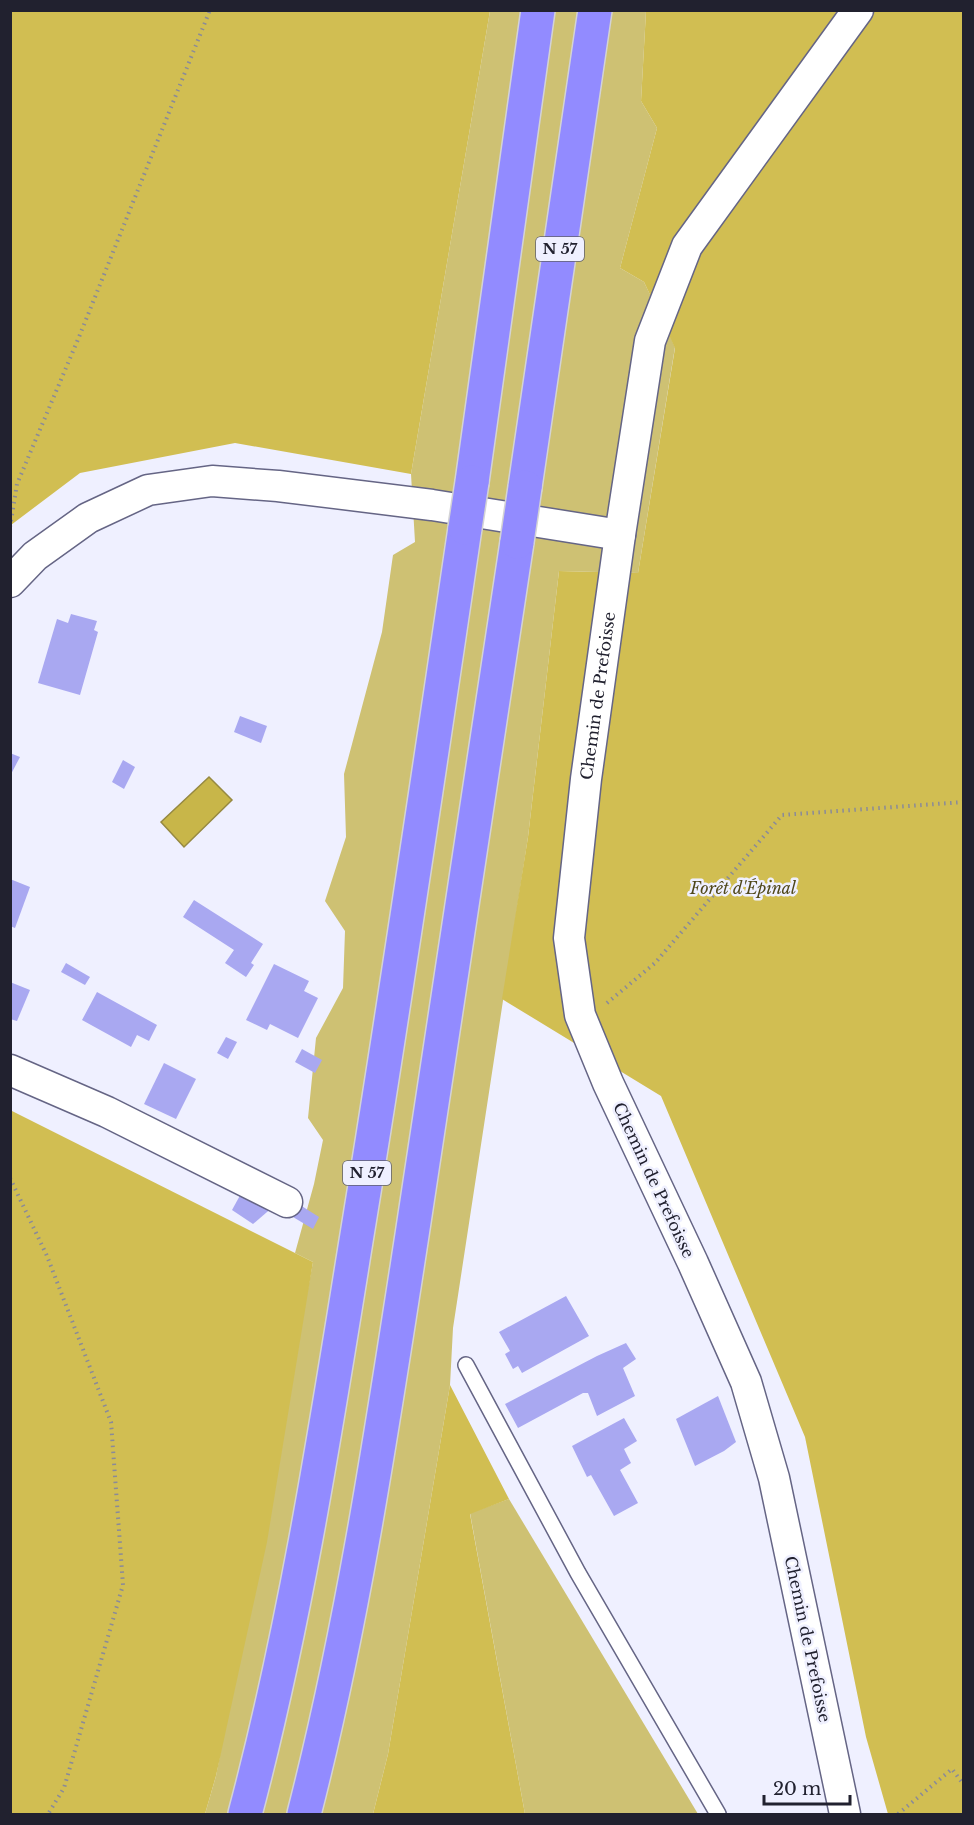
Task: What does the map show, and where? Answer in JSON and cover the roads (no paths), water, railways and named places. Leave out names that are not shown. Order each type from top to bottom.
[{"type":"highway","name":"N 57","points":[[244,1815],[284,1656],[317,1483],[421,829],[538,10]]},
{"type":"highway","name":"N 57","points":[[304,1815],[349,1614],[381,1437],[467,884],[595,10]]},
{"type":"street","name":"Chemin de Prefoisse","points":[[845,1815],[774,1478],[746,1382],[608,1083],[583,1023],[569,938],[586,779],[650,341],[687,246],[858,10]]},
{"type":"street","points":[[10,582],[35,556],[88,518],[148,490],[212,481],[278,486],[432,505],[620,535]]},
{"type":"street","points":[[10,1070],[107,1112],[287,1202]]},
{"type":"lane","points":[[466,1365],[578,1573],[718,1815]]},
{"type":"park label","name":"Forêt d'Épinal","points":[[743,888]]}]
